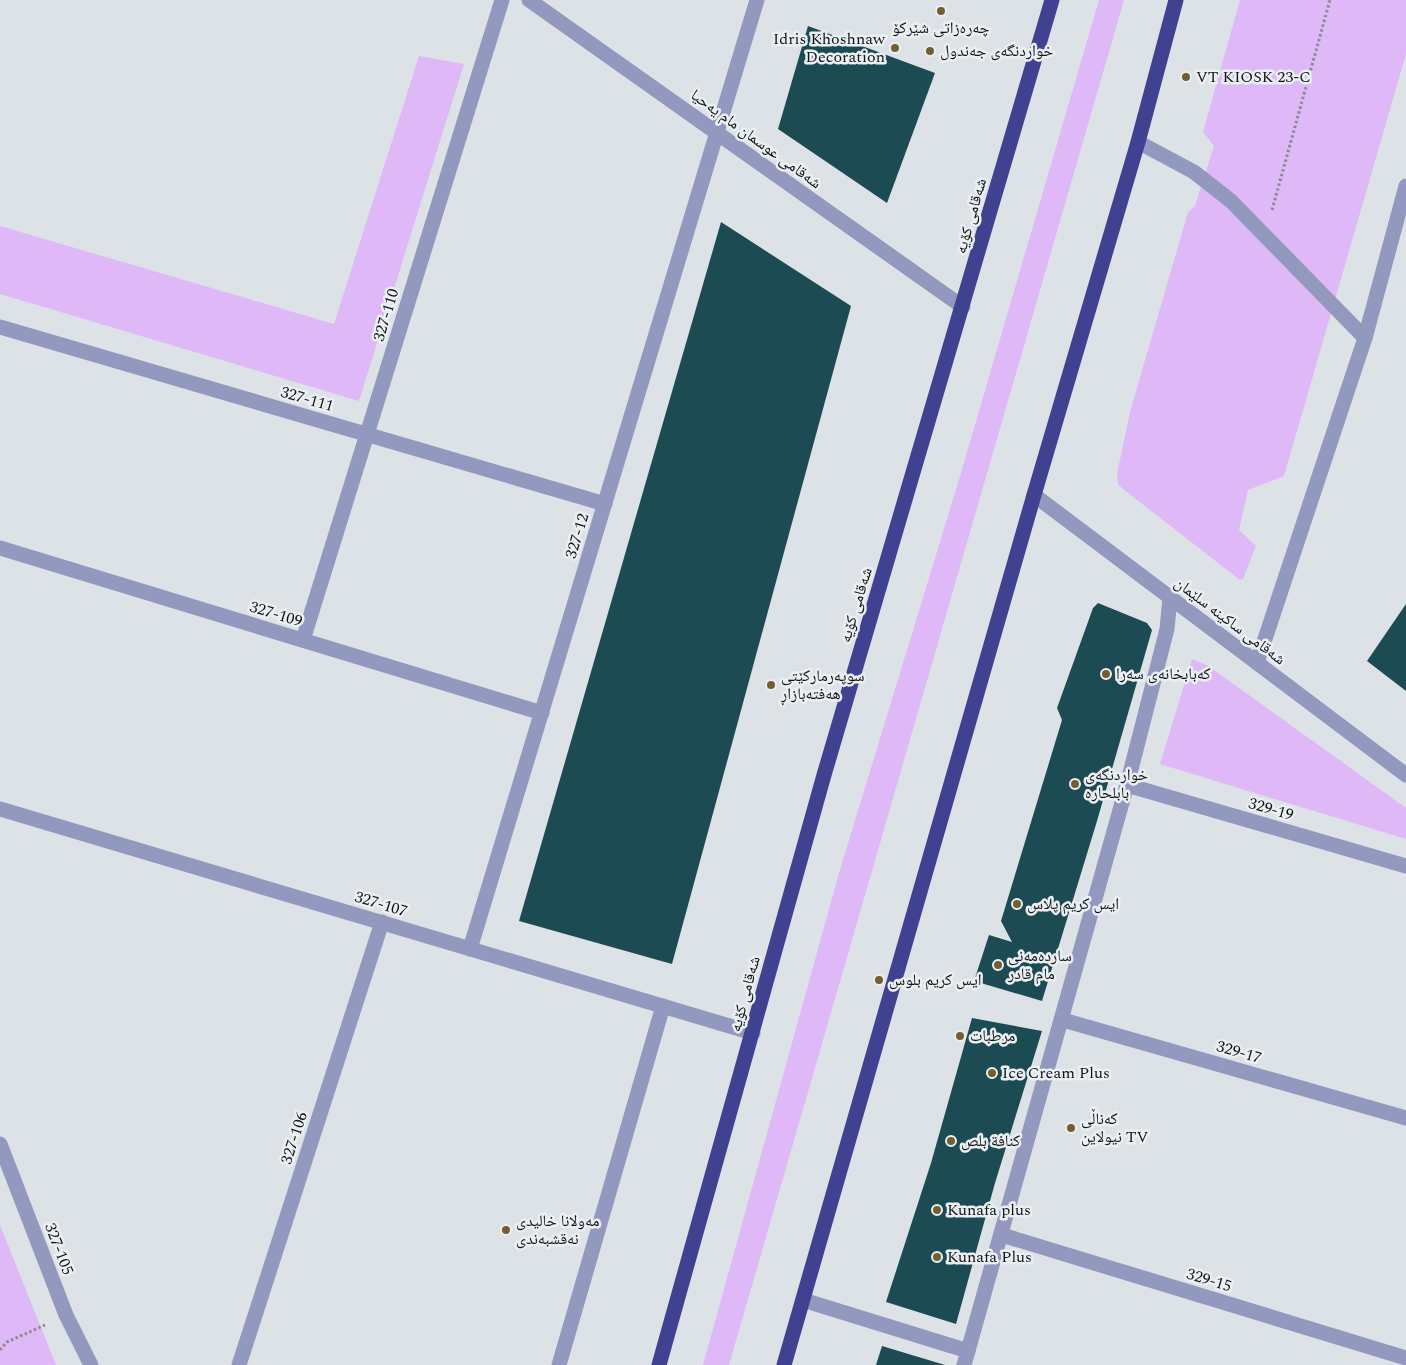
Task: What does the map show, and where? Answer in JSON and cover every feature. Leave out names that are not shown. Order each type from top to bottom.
[{"type":"highway","name":"شەقامی کۆیە","points":[[659,1365],[827,766],[1052,0]]},
{"type":"highway","points":[[784,1365],[1034,494],[1138,142],[1176,0]]},
{"type":"street","name":"327-110","points":[[303,640],[502,0]]},
{"type":"street","name":"شەقامی عوسمان مام یەحیا","points":[[529,0],[963,307]]},
{"type":"street","name":"327-12","points":[[470,949],[757,0]]},
{"type":"street","points":[[1138,142],[1194,172],[1231,201],[1365,338]]},
{"type":"street","points":[[1257,663],[1365,338],[1406,186]]},
{"type":"street","name":"327-111","points":[[0,327],[605,504]]},
{"type":"street","name":"شەقامی ساکینە سلێمان","points":[[1034,494],[1406,776]]},
{"type":"street","name":"327-109","points":[[0,548],[542,713]]},
{"type":"street","points":[[803,1300],[966,1358],[1063,1020],[1127,785],[1167,629],[1170,598]]},
{"type":"street","name":"329-19","points":[[1127,785],[1406,866]]},
{"type":"street","name":"327-107","points":[[0,809],[753,1033]]},
{"type":"street","name":"327-106","points":[[239,1365],[382,922]]},
{"type":"street","points":[[559,1365],[663,1006]]},
{"type":"street","name":"329-17","points":[[1063,1020],[1406,1118]]},
{"type":"street","name":"327-105","points":[[0,1144],[66,1315],[91,1365]]},
{"type":"street","name":"329-15","points":[[1002,1235],[1406,1358]]},
{"type":"path","points":[[1265,235],[1330,0]]},
{"type":"path","points":[[0,1350],[7,1342],[66,1315]]},
{"type":"path","points":[[0,1341],[7,1342]]},
{"type":"shaded area","points":[[1099,0],[1124,0],[729,1365],[703,1365],[839,873],[958,483]]},
{"type":"shaded area","points":[[1240,0],[1406,0],[1406,54],[1284,476],[1248,490],[1239,530],[1256,546],[1243,579],[1240,580],[1123,489],[1118,484],[1117,474],[1130,412],[1188,212],[1195,206],[1214,146],[1203,132]]},
{"type":"shaded area","points":[[419,56],[464,64],[359,401],[0,294],[0,226],[334,324]]},
{"type":"shaded area","points":[[1192,659],[1207,665],[1406,808],[1406,839],[1160,764]]},
{"type":"shaded area","points":[[0,1225],[56,1365],[0,1365]]},
{"type":"building","points":[[808,26],[935,73],[887,203],[778,129]]},
{"type":"building","points":[[721,222],[851,306],[672,964],[519,921]]},
{"type":"building","points":[[1098,603],[1147,623],[1152,630],[1097,821],[1042,1001],[974,981],[989,935],[1012,942],[1001,921],[1062,720],[1057,708],[1093,608]]},
{"type":"building","points":[[1406,604],[1406,691],[1367,661]]},
{"type":"building","points":[[972,1018],[1042,1031],[995,1183],[956,1324],[886,1302],[931,1163]]},
{"type":"building","points":[[882,1346],[945,1365],[876,1365]]},
{"type":"place","name":"چەرەزاتی شێرکۆ","points":[[941,11]]},
{"type":"place","name":"Idris Khoshnaw Decoration","points":[[895,48]]},
{"type":"place","name":"خواردنگەی جەندول","points":[[930,51]]},
{"type":"place","name":"VT KIOSK 23-C","points":[[1186,77]]},
{"type":"place","name":"کەبابخانەی سەرا","points":[[1106,674]]},
{"type":"place","name":"سوپەرمارکێتی هەفتەبازاڕ","points":[[771,685]]},
{"type":"place","name":"خواردنگەی بابلحارە","points":[[1075,784]]},
{"type":"place","name":"ايس كريم پلاس","points":[[1017,904]]},
{"type":"place","name":"ساردەمەنی مام قادر","points":[[998,965]]},
{"type":"place","name":"ايس كريم بلوس","points":[[879,980]]},
{"type":"place","name":"مرطبات","points":[[960,1036]]},
{"type":"place","name":"Ice Cream Plus","points":[[992,1073]]},
{"type":"place","name":"کەناڵی نیولاین TV","points":[[1071,1128]]},
{"type":"place","name":"كنافة بلص","points":[[951,1141]]},
{"type":"place","name":"Kunafa plus","points":[[937,1210]]},
{"type":"place","name":"مەولانا خالیدی نەقشبەندی","points":[[506,1230]]},
{"type":"place","name":"Kunafa Plus","points":[[937,1257]]}]
